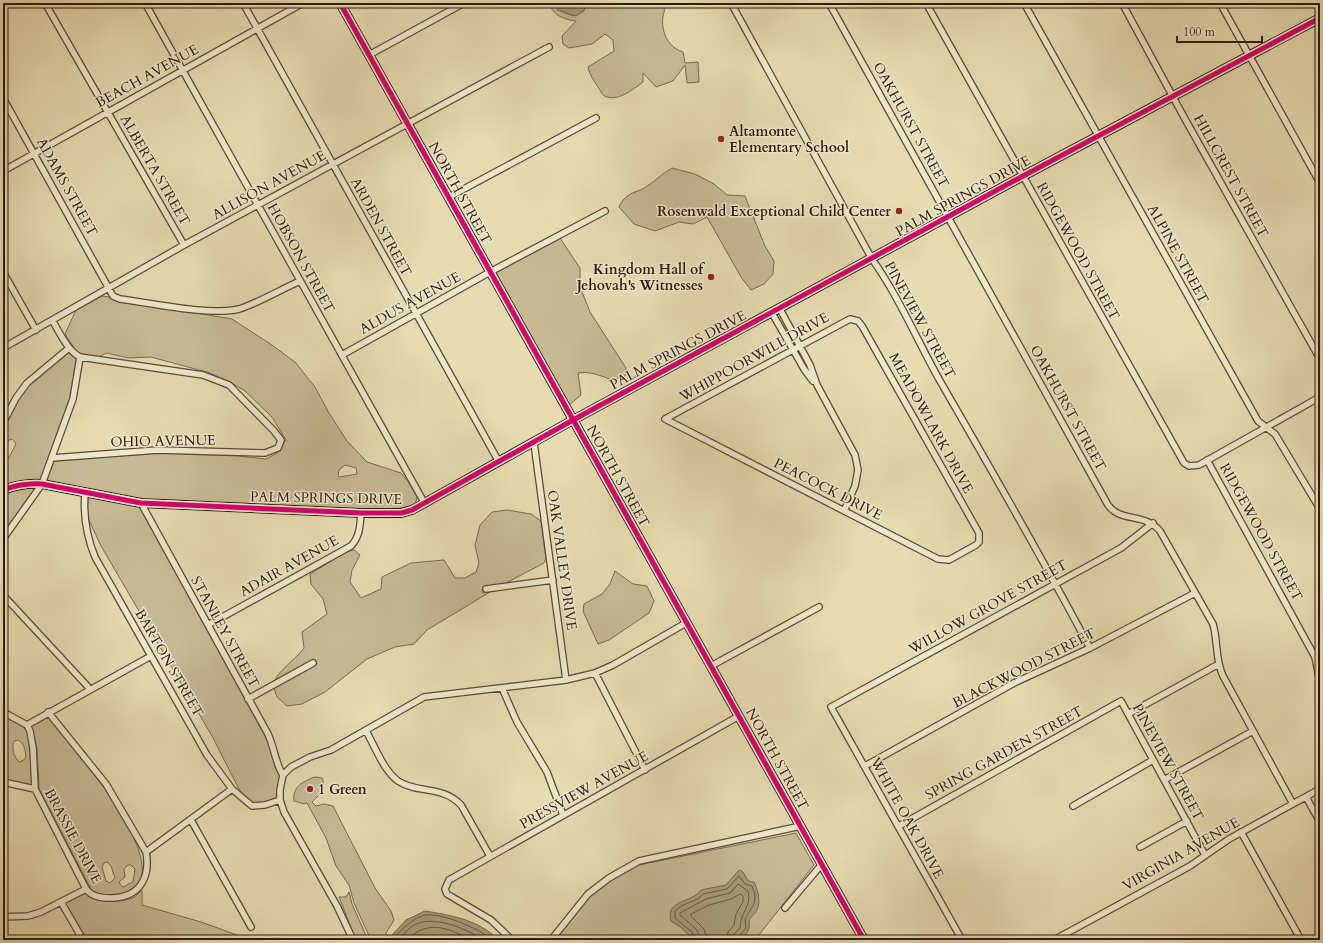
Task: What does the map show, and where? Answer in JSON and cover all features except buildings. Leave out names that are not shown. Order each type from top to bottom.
[{"type":"street","name":"ALBERTA STREET","points":[[45,3],[184,245]]},
{"type":"street","name":"HOBSON STREET","points":[[145,3],[425,504]]},
{"type":"street","name":"ARDEN STREET","points":[[243,3],[499,462]]},
{"type":"street","name":"BEACH AVENUE","points":[[3,171],[303,3]]},
{"type":"street","name":"NORTH STREET","points":[[340,3],[864,940]]},
{"type":"street","points":[[369,55],[464,3]]},
{"type":"street","name":"PINEVIEW STREET","points":[[731,3],[872,259],[888,283],[919,344],[1056,583],[1090,648]]},
{"type":"street","name":"OAKHURST STREET","points":[[828,3],[949,217],[1108,505],[1117,514],[1145,519],[1154,523]]},
{"type":"street","name":"RIDGEWOOD STREET","points":[[926,3],[1180,458],[1189,466],[1199,465],[1207,460],[1315,657],[1320,682]]},
{"type":"street","name":"ALPINE STREET","points":[[1024,3],[1258,421],[1275,434],[1320,509]]},
{"type":"street","name":"HILLCREST STREET","points":[[1122,3],[1185,119],[1320,359]]},
{"type":"street","points":[[1220,3],[1320,183]]},
{"type":"street","name":"PALM SPRINGS DRIVE","points":[[3,490],[20,484],[42,484],[141,503],[361,513],[401,513],[425,504],[573,420],[1173,95],[1320,18]]},
{"type":"street","name":"ALLISON AVENUE","points":[[3,348],[184,245],[549,47]]},
{"type":"street","name":"ADAMS STREET","points":[[3,98],[109,289]]},
{"type":"street","points":[[449,197],[596,118]]},
{"type":"street","name":"ALDUS AVENUE","points":[[342,355],[490,272],[605,211]]},
{"type":"street","points":[[3,272],[36,330]]},
{"type":"street","points":[[109,289],[113,296],[120,299],[218,311],[238,309],[247,306],[300,281]]},
{"type":"street","points":[[780,309],[810,365],[817,385],[855,455],[858,470],[855,486],[844,511]]},
{"type":"street","points":[[772,313],[804,369],[817,385]]},
{"type":"street","points":[[3,539],[42,484],[52,458],[63,421],[73,399],[80,357],[74,354],[69,348],[52,320]]},
{"type":"street","name":"WHIPPOORWILL DRIVE","points":[[665,419],[845,321],[855,320]]},
{"type":"street","name":"MEADOWLARK DRIVE","points":[[855,320],[862,326],[979,533],[979,542]]},
{"type":"street","points":[[3,424],[16,398],[27,383],[69,348]]},
{"type":"street","name":"OHIO AVENUE","points":[[52,458],[158,450],[265,453],[273,451],[280,444],[280,437],[229,384],[203,375],[80,357]]},
{"type":"street","points":[[1207,460],[1320,397]]},
{"type":"street","name":"PEACOCK DRIVE","points":[[665,419],[938,559],[945,561],[963,553],[979,542]]},
{"type":"street","name":"OAK VALLEY DRIVE","points":[[534,442],[566,680]]},
{"type":"street","name":"BARTON STREET","points":[[85,493],[83,512],[87,539],[95,557],[207,755],[232,789],[252,806],[265,805],[280,800]]},
{"type":"street","name":"STANLEY STREET","points":[[141,503],[268,734],[275,750],[278,765],[283,775]]},
{"type":"street","name":"ADAIR AVENUE","points":[[208,625],[351,546],[356,540],[360,531],[361,513]]},
{"type":"street","points":[[1154,523],[1213,624],[1216,633],[1217,665],[1293,804]]},
{"type":"street","name":"WILLOW GROVE STREET","points":[[831,707],[1121,548],[1154,523]]},
{"type":"street","points":[[486,590],[553,580]]},
{"type":"street","name":"BLACKWOOD STREET","points":[[865,766],[1014,683],[1090,648],[1195,593]]},
{"type":"street","points":[[3,595],[90,689]]},
{"type":"street","points":[[711,666],[819,607]]},
{"type":"street","points":[[353,940],[340,912],[284,812],[280,800],[280,790],[283,775],[291,767],[310,757],[331,750],[424,697],[566,680],[595,673],[613,665],[686,623]]},
{"type":"street","points":[[3,712],[27,725],[151,656]]},
{"type":"street","points":[[248,699],[313,663]]},
{"type":"street","points":[[1128,714],[1217,665]]},
{"type":"street","points":[[595,673],[645,770]]},
{"type":"street","points":[[502,688],[517,722],[547,772],[563,815]]},
{"type":"street","name":"PINEVIEW STREET","points":[[1121,701],[1205,855]]},
{"type":"street","name":"SPRING GARDEN STREET","points":[[899,826],[1121,701]]},
{"type":"street","name":"WHITE OAK DRIVE","points":[[831,707],[962,940]]},
{"type":"street","points":[[48,712],[106,784],[146,852],[232,789]]},
{"type":"street","name":"PRESSVIEW AVENUE","points":[[512,940],[492,920],[452,898],[445,889],[449,880],[739,716]]},
{"type":"street","name":"BRASSIE DRIVE","points":[[27,725],[34,748],[35,789],[86,888],[94,896],[105,898],[120,898],[133,894],[141,887],[146,871],[148,862],[146,852]]},
{"type":"street","points":[[366,731],[389,771],[396,780],[403,784],[447,794],[461,805],[490,856]]},
{"type":"street","points":[[1164,780],[1253,731]]},
{"type":"street","points":[[1073,806],[1153,760]]},
{"type":"street","points":[[3,782],[35,789]]},
{"type":"street","name":"VIRGINIA AVENUE","points":[[1054,940],[1190,866],[1241,832],[1320,789]]},
{"type":"street","points":[[1306,797],[1320,822]]},
{"type":"street","points":[[191,820],[251,927]]},
{"type":"street","points":[[1140,847],[1187,821]]},
{"type":"street","points":[[550,940],[588,894],[609,878],[639,861],[800,826]]},
{"type":"street","points":[[1241,832],[1301,940]]},
{"type":"street","points":[[785,908],[822,864]]},
{"type":"street","points":[[3,917],[28,916],[61,902],[86,888]]},
{"type":"street","points":[[61,902],[83,940]]},
{"type":"shaded area","points":[[548,3],[553,3],[558,10],[573,16],[584,11],[585,7],[591,3],[668,3],[663,17],[664,32],[671,44],[676,49],[683,52],[685,63],[698,62],[699,82],[687,83],[685,65],[673,81],[656,87],[643,73],[643,82],[630,92],[613,98],[603,95],[588,67],[614,51],[613,40],[605,34],[592,44],[569,48],[563,44],[562,36],[576,21],[559,16],[553,11]]},
{"type":"shaded area","points":[[672,168],[695,174],[714,184],[727,195],[745,196],[765,246],[774,261],[773,274],[764,284],[751,290],[741,277],[707,217],[693,224],[679,222],[655,231],[634,224],[619,207],[627,196],[646,187]]},
{"type":"shaded area","points":[[560,238],[580,268],[580,287],[590,312],[626,368],[625,376],[612,380],[592,373],[578,373],[581,395],[569,405],[495,273]]},
{"type":"shaded area","points":[[102,296],[110,297],[119,302],[232,319],[295,362],[315,387],[329,413],[347,441],[367,462],[401,473],[417,497],[415,505],[393,510],[143,500],[46,482],[54,461],[158,453],[238,456],[266,459],[277,453],[286,440],[272,417],[245,391],[210,373],[151,357],[129,358],[106,353],[99,357],[81,354],[76,351],[65,334],[76,310]],"holes":[[[345,465],[356,468],[357,474],[339,477],[338,475],[339,470]]]},
{"type":"shaded area","points":[[68,352],[77,359],[70,398],[40,481],[3,487],[3,459],[8,459],[16,444],[12,439],[9,440],[3,450],[3,430],[18,399],[29,385]]},
{"type":"shaded area","points":[[21,487],[37,487],[3,534],[3,494]]},
{"type":"shaded area","points":[[88,496],[139,506],[265,736],[272,751],[275,767],[280,776],[276,798],[264,802],[253,803],[240,791],[212,736],[101,546],[87,516]]},
{"type":"shaded area","points":[[507,510],[531,514],[541,521],[546,558],[544,563],[504,584],[483,587],[483,593],[490,592],[427,630],[414,644],[395,647],[367,659],[325,692],[302,704],[287,706],[277,697],[274,688],[317,664],[314,659],[275,681],[279,674],[304,648],[302,632],[327,614],[323,599],[311,584],[310,574],[346,552],[354,550],[360,555],[352,570],[350,582],[361,598],[381,589],[382,577],[411,563],[444,560],[455,578],[465,578],[476,572],[479,563],[475,545],[480,525],[492,512]]},
{"type":"shaded area","points":[[615,571],[633,584],[647,586],[654,601],[649,613],[609,640],[598,644],[583,611],[584,604],[602,594],[610,584]]},
{"type":"shaded area","points":[[3,715],[23,726],[28,733],[31,756],[32,785],[3,779]],"holes":[[[14,741],[20,741],[26,754],[25,759],[20,762],[15,756],[13,746]]]},
{"type":"shaded area","points":[[47,716],[97,777],[116,806],[132,835],[141,861],[140,881],[125,894],[108,896],[92,891],[39,789],[37,748],[31,726]],"holes":[[[107,862],[111,866],[115,878],[110,883],[106,881],[102,867],[104,863]],[[128,865],[131,865],[135,869],[133,882],[123,887],[119,882],[125,877],[124,869]]]},
{"type":"shaded area","points":[[315,777],[322,778],[324,785],[322,792],[312,802],[316,806],[324,804],[333,806],[375,888],[391,911],[394,920],[386,933],[385,940],[371,940],[354,903],[349,885],[336,866],[326,838],[307,803],[304,804],[294,801],[295,792],[299,785],[306,780]]},
{"type":"shaded area","points":[[796,833],[814,865],[755,940],[554,940],[590,896],[610,880],[639,865]]},
{"type":"shaded area","points":[[142,890],[142,905],[201,922],[251,940],[86,940],[65,903],[85,892],[101,901],[121,901],[135,897]]},
{"type":"shaded area","points":[[349,892],[352,904],[368,940],[356,940],[339,897],[346,897]]},
{"type":"water","points":[[553,3],[591,3],[576,16],[558,10]]},
{"type":"water","points":[[739,870],[743,872],[748,881],[754,882],[759,900],[756,911],[749,920],[748,931],[740,940],[693,940],[682,928],[671,921],[670,914],[676,905],[697,894],[701,890],[726,885]]},
{"type":"water","points":[[425,911],[444,914],[474,923],[491,933],[498,940],[392,940],[391,936],[406,920]]},
{"type":"cycle path","points":[[340,3],[864,940]]},
{"type":"cycle path","points":[[3,490],[22,485],[42,484],[141,503],[361,513],[401,513],[412,510],[573,420],[1023,176],[1320,18]]},
{"type":"place","name":"Altamonte Elementary School","points":[[721,139]]},
{"type":"place","name":"Rosenwald Exceptional Child Center","points":[[899,211]]},
{"type":"place","name":"Kingdom Hall of Jehovah's Witnesses","points":[[711,277]]},
{"type":"place","name":"1 Green","points":[[310,789]]}]
